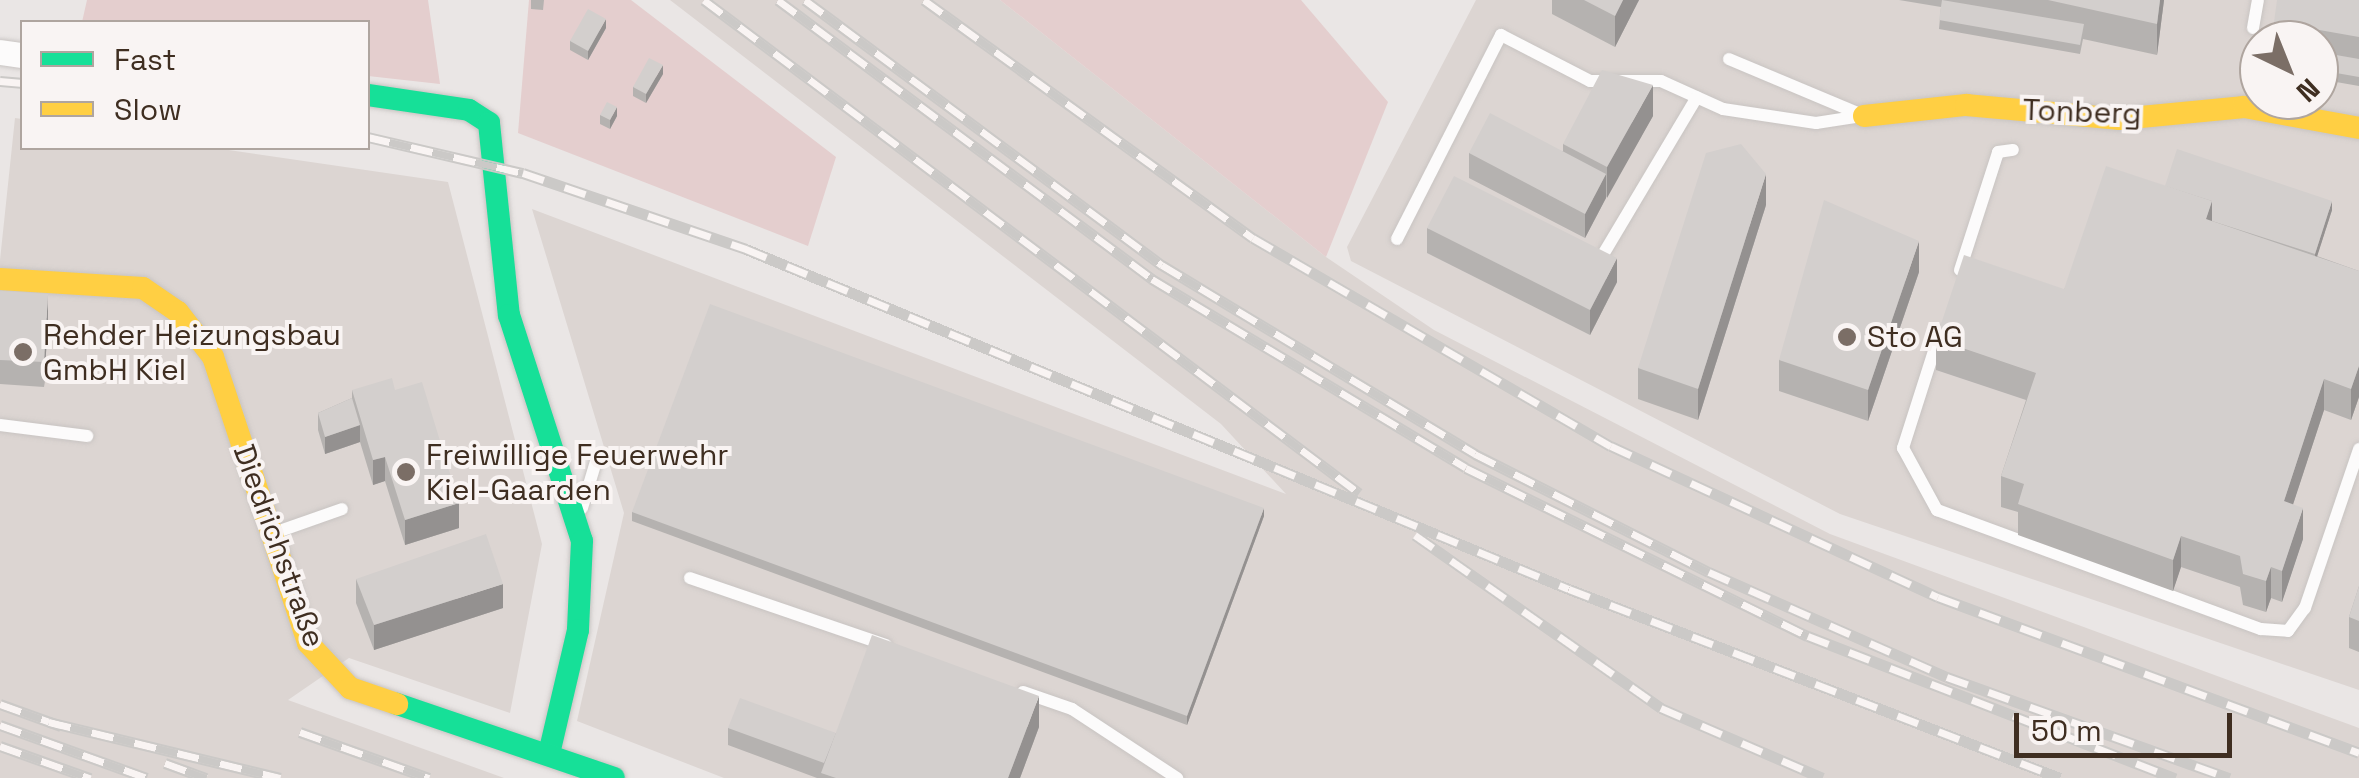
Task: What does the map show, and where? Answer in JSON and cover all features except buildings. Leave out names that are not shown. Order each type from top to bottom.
[{"type":"street","points":[[370,95],[469,110],[489,123],[509,314],[577,526],[578,630],[549,754]]},
{"type":"street","name":"Tonberg","points":[[1864,116],[1966,105],[2120,119],[2244,107],[2359,128]]},
{"type":"street","name":"Diedrichstraße","points":[[0,279],[143,288],[178,312],[213,357],[308,643],[329,672],[350,688],[614,778]]},
{"type":"lane","points":[[1397,239],[1501,35],[1590,81],[1661,81],[1697,97],[1816,122],[1864,116]]},
{"type":"lane","points":[[1729,59],[1864,116]]},
{"type":"lane","points":[[1588,251],[1606,260],[1697,97]]},
{"type":"lane","points":[[1956,282],[1998,152],[2013,150]]},
{"type":"lane","points":[[1431,173],[1448,182]]},
{"type":"lane","points":[[1944,318],[1903,448],[1937,510],[2261,629],[2288,630],[2305,608],[2359,449]]},
{"type":"lane","points":[[0,426],[87,436]]},
{"type":"lane","points":[[577,526],[597,458]]},
{"type":"lane","points":[[271,534],[342,508]]},
{"type":"lane","points":[[690,578],[908,653]]},
{"type":"lane","points":[[999,684],[1072,709],[1177,778]]},
{"type":"shaded area","points":[[87,0],[428,0],[440,84],[370,76],[370,20],[82,20]]},
{"type":"shaded area","points":[[529,0],[631,0],[836,157],[808,246],[518,133]]},
{"type":"shaded area","points":[[670,0],[1000,0],[1326,257],[1434,330],[1830,534],[2359,728],[2359,778],[724,778],[577,721],[624,513],[532,209],[1286,494],[1221,424]]},
{"type":"shaded area","points":[[1000,0],[1301,0],[1388,102],[1326,257]]},
{"type":"shaded area","points":[[1476,0],[2359,0],[2359,690],[1840,514],[1351,261],[1347,247]]},
{"type":"shaded area","points":[[15,118],[20,119],[20,150],[229,150],[448,182],[542,544],[510,713],[349,658],[288,700],[504,778],[0,778],[0,260]]},
{"type":"railway","points":[[704,0],[1359,493]]},
{"type":"railway","points":[[778,0],[1152,279],[1466,468],[1808,636],[2175,778]]},
{"type":"railway","points":[[805,0],[1162,265],[1475,454],[1709,572],[1947,677],[2229,778]]},
{"type":"railway","points":[[924,0],[1253,238],[1611,446],[1938,597],[2359,753]]},
{"type":"railway","points":[[0,81],[20,83]]},
{"type":"railway","points":[[370,137],[523,173],[746,249],[1569,589],[2060,778]]},
{"type":"railway","points":[[1415,535],[1661,708],[1823,778]]},
{"type":"railway","points":[[0,704],[61,726]]},
{"type":"railway","points":[[49,722],[280,778]]},
{"type":"railway","points":[[0,725],[147,778]]},
{"type":"railway","points":[[300,732],[429,778]]},
{"type":"railway","points":[[0,746],[90,778]]},
{"type":"railway","points":[[165,763],[206,778]]},
{"type":"traffic: fast","points":[[370,95],[469,110],[489,123],[509,315],[582,541],[578,630],[549,754]]},
{"type":"traffic: fast","points":[[397,704],[614,778]]},
{"type":"traffic: slow","points":[[1864,116],[1966,105],[2120,119],[2244,107],[2359,128]]},
{"type":"traffic: slow","points":[[0,279],[143,288],[178,312],[213,357],[308,643],[350,688],[397,704]]},
{"type":"place","name":"Sto AG","points":[[1847,337]]},
{"type":"place","name":"Rehder Heizungsbau GmbH Kiel","points":[[23,352]]},
{"type":"place","name":"Freiwillige Feuerwehr Kiel-Gaarden","points":[[406,472]]}]
